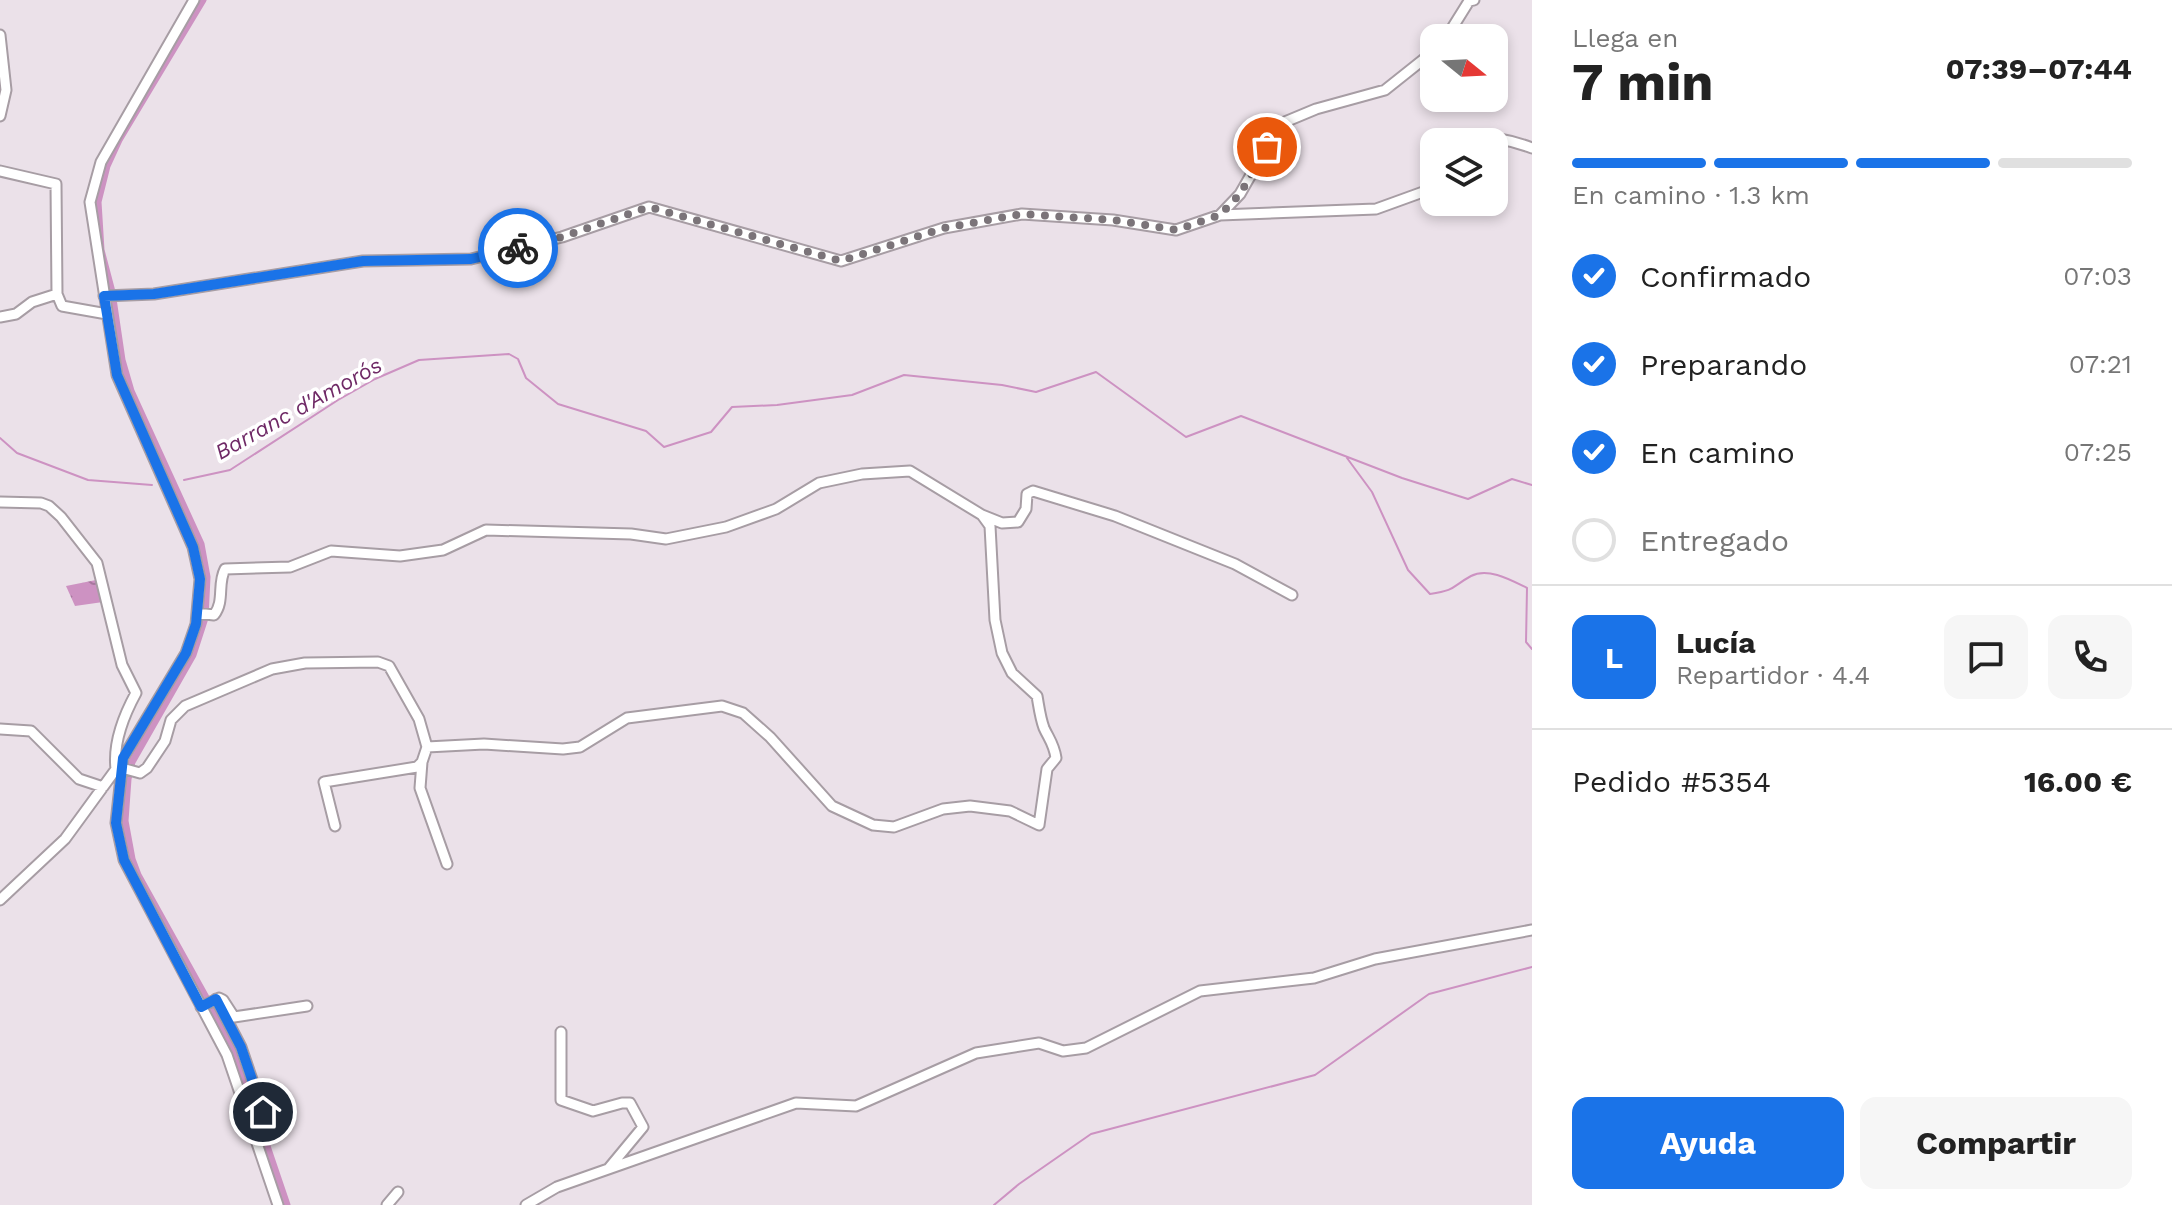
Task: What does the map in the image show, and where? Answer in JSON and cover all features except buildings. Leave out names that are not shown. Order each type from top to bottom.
[{"type":"street","points":[[0,900],[65,839],[120,765],[186,653],[196,624],[200,579],[193,547],[117,375],[90,202],[101,162],[194,0]]},
{"type":"street","points":[[1455,24],[1469,1],[1474,0]]},
{"type":"street","points":[[0,35],[6,90],[0,116]]},
{"type":"street","points":[[1220,215],[1240,194],[1280,124],[1316,109],[1385,90],[1420,62]]},
{"type":"street","points":[[1508,140],[1532,148]]},
{"type":"street","points":[[0,171],[56,184],[57,294],[62,306],[107,314]]},
{"type":"street","points":[[104,296],[154,294],[363,261],[471,259],[562,237],[649,207],[841,261],[944,228],[1022,214],[1113,220],[1176,230],[1220,215],[1376,209],[1420,193]]},
{"type":"street","points":[[0,317],[16,314],[32,302],[57,294]]},
{"type":"street","points":[[197,613],[214,615],[221,607],[221,576],[225,569],[290,567],[331,551],[400,556],[443,550],[486,530],[631,534],[666,539],[726,527],[776,509],[819,483],[862,474],[910,471],[982,515],[1002,523],[1018,522],[1026,509],[1027,494],[1033,491],[1115,516],[1235,564],[1292,595]]},
{"type":"street","points":[[0,502],[49,506],[97,563],[122,665],[136,693],[126,711],[115,760],[120,765],[140,773],[147,768],[165,741],[171,720],[185,706],[272,669],[305,663],[378,662],[389,666],[419,719],[427,747]]},
{"type":"street","points":[[427,747],[484,744],[580,747],[627,718],[722,706],[743,713],[770,737],[832,806],[873,825],[894,827],[943,809],[970,806],[1010,811],[1039,825],[1047,769],[1056,758],[1054,742],[1046,733],[1037,696],[1012,673],[1002,653],[995,620],[992,530],[982,515]]},
{"type":"street","points":[[0,729],[31,731],[79,779],[103,787]]},
{"type":"street","points":[[427,747],[422,762],[420,788],[447,864]]},
{"type":"street","points":[[335,826],[324,782],[417,767],[422,762]]},
{"type":"street","points":[[120,765],[116,823],[124,860],[227,1055],[278,1205]]},
{"type":"street","points":[[526,1205],[557,1187],[796,1103],[856,1106],[976,1053],[1039,1043],[1063,1051],[1086,1048],[1200,991],[1314,978],[1375,959],[1532,930]]},
{"type":"street","points":[[201,1007],[215,999],[223,1000],[234,1017],[307,1006]]},
{"type":"street","points":[[215,999],[241,1047],[263,1112]]},
{"type":"street","points":[[561,1032],[561,1100],[593,1111],[627,1102],[643,1127],[608,1168]]},
{"type":"street","points":[[387,1205],[398,1192]]},
{"type":"water","points":[[96,580],[103,602],[75,606],[66,586]]},
{"type":"waterway","points":[[203,0],[119,140],[107,166],[98,202],[101,250],[131,391],[201,544],[207,577],[205,618],[193,655],[132,762],[125,821],[138,875],[233,1046],[287,1205]]},
{"type":"waterway","name":"Barranc d'Amorós","points":[[184,480],[230,470],[338,400],[375,379],[419,360],[509,354],[518,359],[526,378],[558,404],[646,431],[664,447],[711,432],[732,407],[777,405],[852,395],[904,375],[1002,385],[1036,392],[1096,372],[1186,437],[1241,416],[1402,478],[1468,499],[1512,479],[1532,485]]},
{"type":"waterway","points":[[0,438],[17,453],[88,480],[152,485]]},
{"type":"waterway","points":[[1347,458],[1372,492],[1408,570],[1430,594],[1450,589],[1471,576],[1485,573],[1527,588],[1526,642],[1532,649]]},
{"type":"waterway","points":[[994,1205],[1091,1134],[1315,1075],[1429,994],[1532,967]]},
{"type":"way so far","points":[[518,248],[562,237],[649,207],[841,261],[944,228],[1022,214],[1113,220],[1176,230],[1220,215],[1240,194],[1267,147]]},
{"type":"route","points":[[263,1112],[236,1035],[216,999],[201,1007],[124,860],[116,823],[123,758],[186,653],[196,624],[200,579],[193,547],[117,375],[104,296],[154,294],[363,261],[471,259],[518,248]]}]
